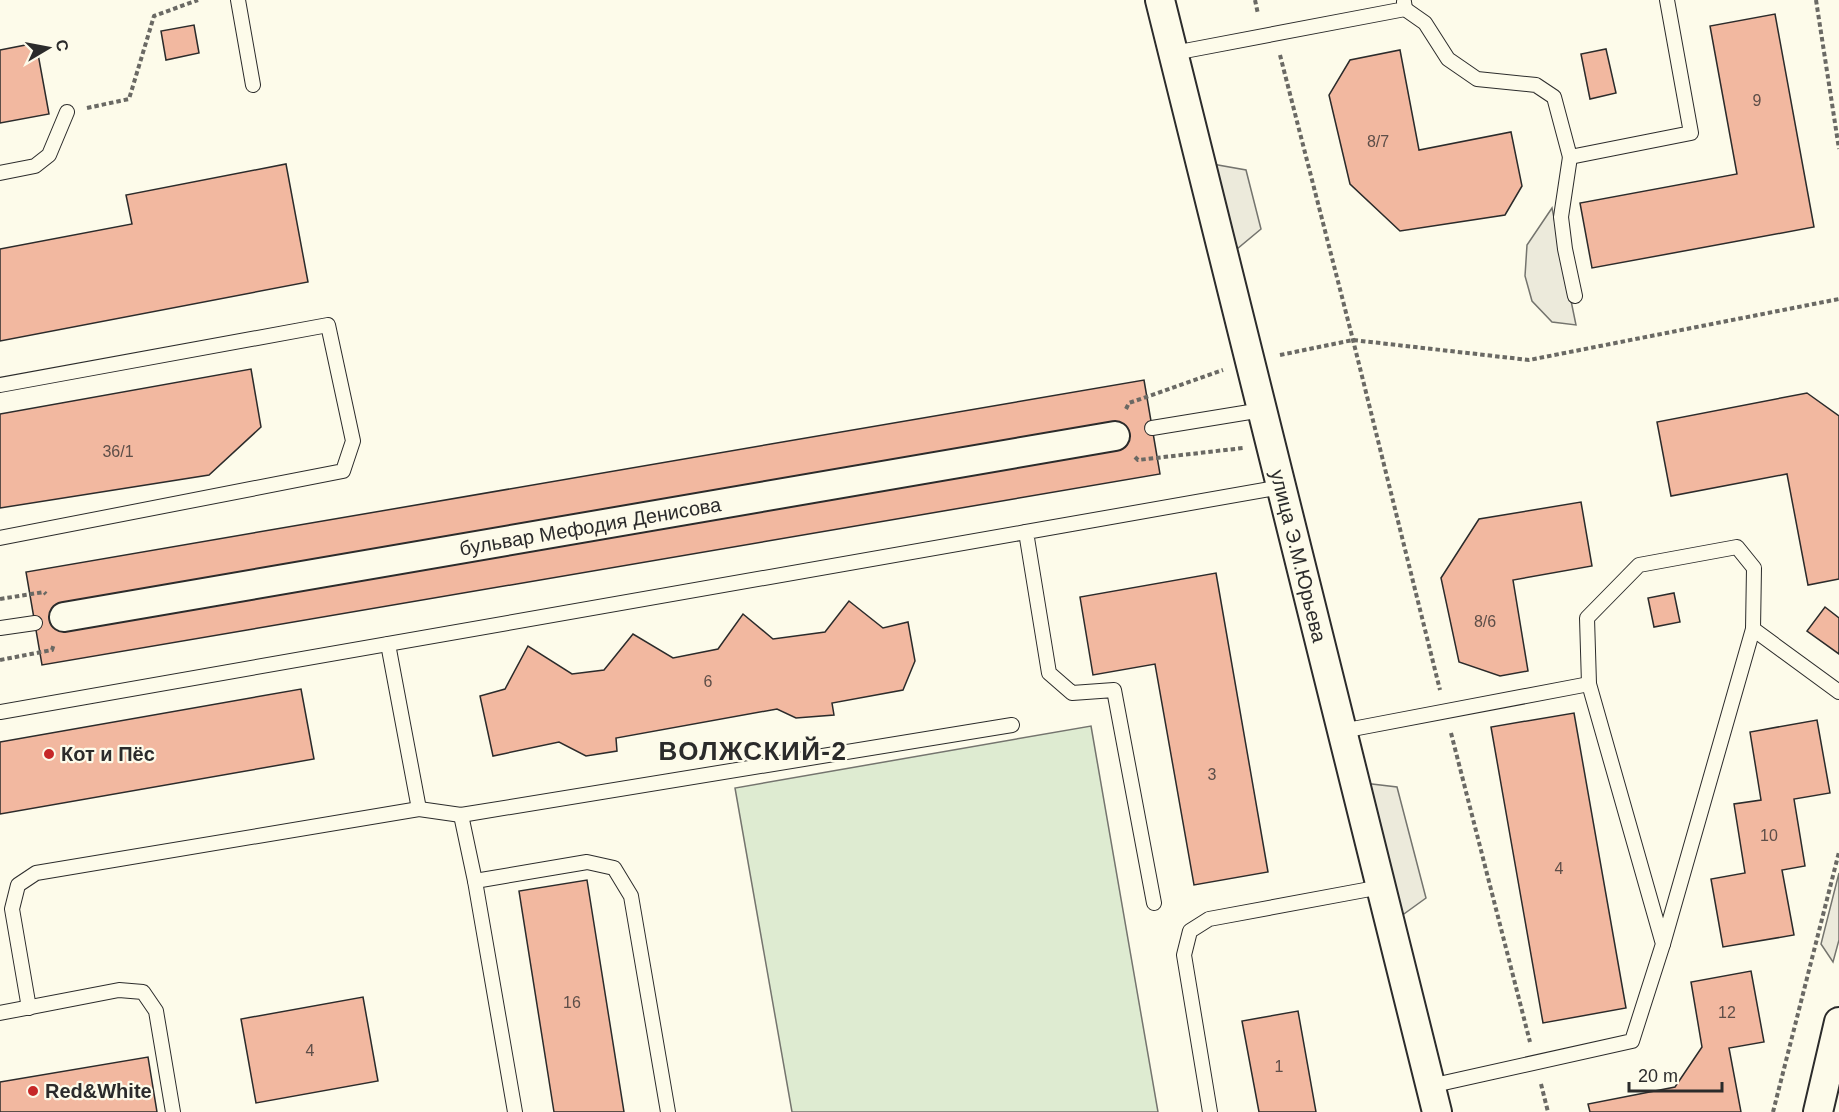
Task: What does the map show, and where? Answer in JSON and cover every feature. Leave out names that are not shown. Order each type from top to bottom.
[{"type":"street","name":"улица Э.М.Юрьева","points":[[1160,0],[1433,1099]]},
{"type":"street","name":"бульвар Мефодия Денисова","points":[[64,617],[1115,436]]},
{"type":"street","points":[[1818,1112],[1839,1022]]},
{"type":"lane","points":[[238,0],[253,85]]},
{"type":"lane","points":[[1570,157],[1691,133],[1667,0]]},
{"type":"lane","points":[[1174,53],[1404,4],[1425,23],[1448,59],[1477,79],[1536,85],[1554,97],[1570,157],[1561,217],[1575,296]]},
{"type":"lane","points":[[0,173],[35,166],[49,155],[67,112]]},
{"type":"lane","points":[[0,385],[328,325],[352,441],[343,471],[0,538]]},
{"type":"lane","points":[[1152,428],[1262,410]]},
{"type":"lane","points":[[0,711],[1281,487]]},
{"type":"lane","points":[[1026,532],[1049,673],[1072,693],[1114,690],[1154,903]]},
{"type":"lane","points":[[1433,1099],[1536,1063],[1632,1041],[1663,944],[1753,629],[1754,568],[1737,547],[1639,565],[1587,618],[1589,684],[1663,944]]},
{"type":"lane","points":[[0,628],[35,623]]},
{"type":"lane","points":[[1753,629],[1839,692]]},
{"type":"lane","points":[[388,644],[419,809]]},
{"type":"lane","points":[[1342,731],[1589,684]]},
{"type":"lane","points":[[29,1008],[12,909],[18,885],[36,873],[419,809],[461,815],[1012,725]]},
{"type":"lane","points":[[461,815],[476,881],[515,1112]]},
{"type":"lane","points":[[476,881],[587,862],[614,868],[631,896],[668,1112]]},
{"type":"lane","points":[[1210,1112],[1184,955],[1190,931],[1209,919],[1381,887]]},
{"type":"lane","points":[[0,1013],[119,990],[143,992],[156,1011],[173,1112]]},
{"type":"path","points":[[67,112],[129,99],[153,16],[198,0]]},
{"type":"path","points":[[1255,0],[1258,16],[1279,53],[1548,1112]]},
{"type":"path","points":[[1816,0],[1839,149]]},
{"type":"path","points":[[1353,340],[1529,360],[1839,299]]},
{"type":"path","points":[[1773,1112],[1839,852]]},
{"type":"green space","points":[[1091,726],[1158,1112],[792,1112],[735,788]]},
{"type":"shaded area","points":[[1201,162],[1246,170],[1261,229],[1225,259]]},
{"type":"shaded area","points":[[1552,208],[1576,325],[1552,322],[1532,301],[1525,276],[1527,245]]},
{"type":"shaded area","points":[[1355,782],[1397,787],[1426,898],[1390,924]]},
{"type":"shaded area","points":[[1839,873],[1839,940],[1833,962],[1821,944]]},
{"type":"building","points":[[1775,14],[1814,227],[1592,268],[1580,203],[1737,174],[1710,26]]},
{"type":"building","points":[[194,25],[199,53],[166,60],[161,31]]},
{"type":"building","points":[[36,43],[49,114],[0,123],[0,50]]},
{"type":"building","points":[[1606,49],[1616,93],[1590,99],[1581,54]]},
{"type":"building","points":[[1400,50],[1419,150],[1511,132],[1522,186],[1505,215],[1400,231],[1350,184],[1329,95],[1350,60]]},
{"type":"building","points":[[286,164],[308,282],[0,341],[0,249],[132,224],[126,195]]},
{"type":"building","points":[[251,369],[261,427],[209,475],[0,508],[0,414]]},
{"type":"building","points":[[1144,380],[1160,474],[42,665],[26,572]]},
{"type":"building","points":[[1807,393],[1839,416],[1839,579],[1808,585],[1787,474],[1671,496],[1657,422]]},
{"type":"building","points":[[1581,502],[1592,566],[1513,580],[1528,671],[1500,676],[1459,662],[1441,578],[1479,519]]},
{"type":"building","points":[[1216,573],[1268,872],[1194,885],[1155,664],[1093,675],[1080,597]]},
{"type":"building","points":[[1674,593],[1680,622],[1654,627],[1648,598]]},
{"type":"building","points":[[849,601],[883,628],[908,622],[915,661],[903,690],[832,703],[834,715],[796,718],[777,709],[616,738],[617,751],[586,756],[559,742],[493,756],[480,696],[505,689],[528,646],[572,674],[604,670],[633,634],[673,658],[718,649],[743,614],[773,639],[825,632]]},
{"type":"building","points":[[1825,607],[1839,618],[1839,654],[1807,631]]},
{"type":"building","points":[[301,689],[314,759],[0,814],[0,742]]},
{"type":"building","points":[[1574,713],[1626,1008],[1543,1023],[1491,727]]},
{"type":"building","points":[[1817,720],[1830,793],[1794,799],[1805,866],[1782,870],[1794,935],[1723,947],[1711,879],[1745,873],[1734,804],[1761,800],[1750,732]]},
{"type":"building","points":[[587,880],[624,1112],[554,1112],[519,891]]},
{"type":"building","points":[[1751,971],[1764,1042],[1729,1048],[1741,1112],[1590,1112],[1588,1104],[1675,1087],[1702,1047],[1691,982]]},
{"type":"building","points":[[363,997],[378,1081],[256,1103],[241,1019]]},
{"type":"building","points":[[1298,1011],[1316,1112],[1259,1112],[1242,1021]]},
{"type":"building","points":[[148,1057],[157,1112],[0,1112],[0,1082]]},
{"type":"place","name":"Кот и Пёс","points":[[49,754]]},
{"type":"place","name":"Red&White","points":[[33,1091]]},
{"type":"district","name":"ВОЛЖСКИЙ-2","points":[[753,751]]}]
